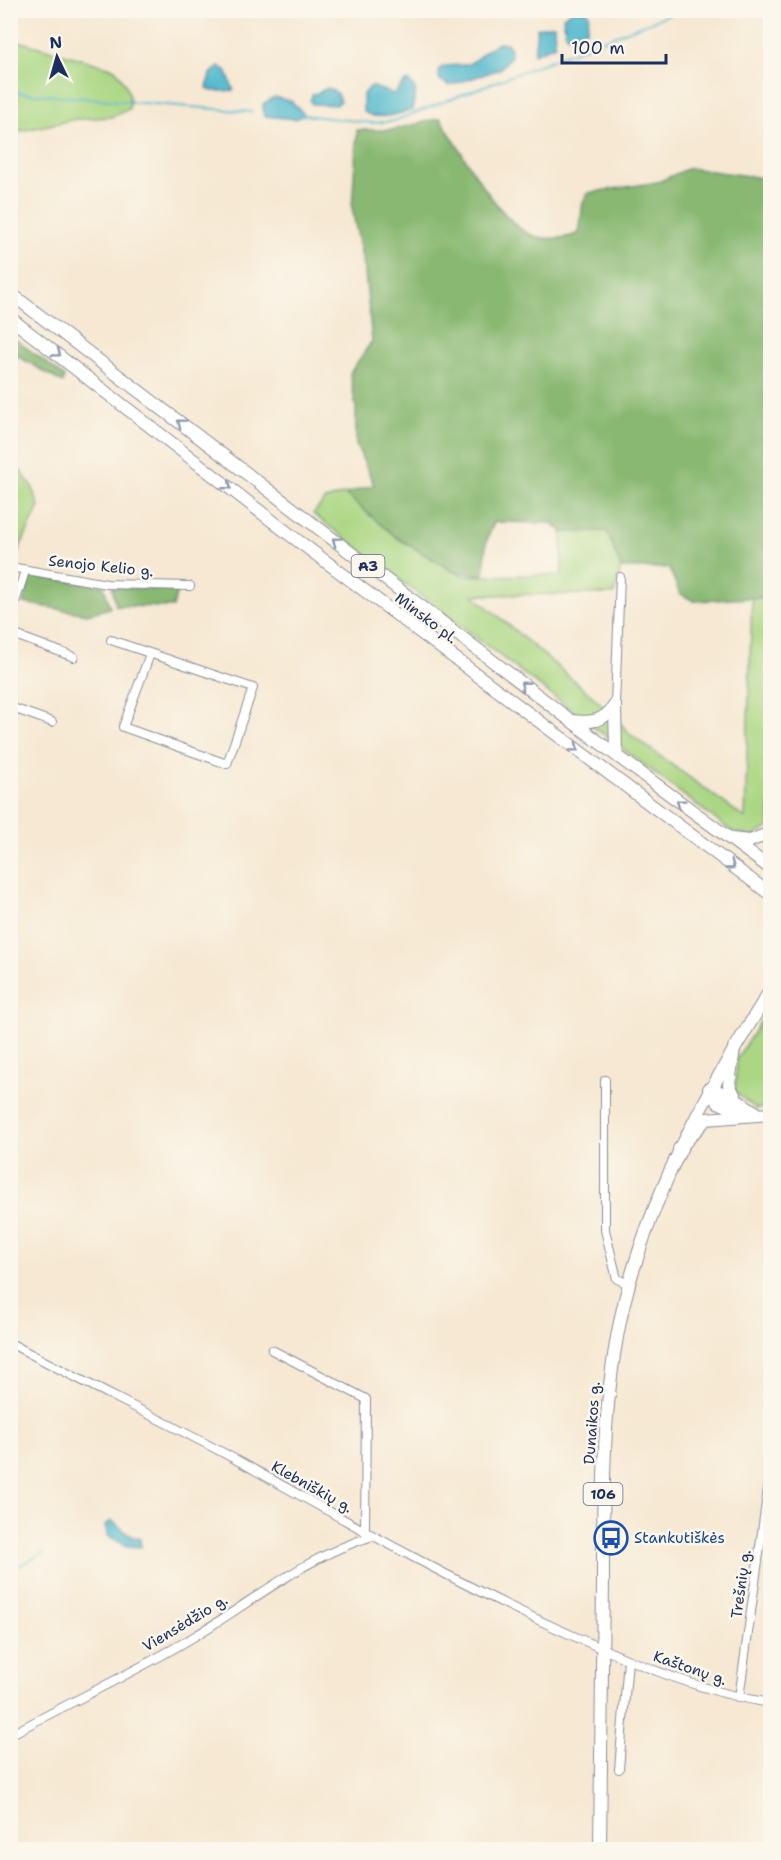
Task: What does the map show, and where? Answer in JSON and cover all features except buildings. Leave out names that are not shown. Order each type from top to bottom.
[{"type":"main road","name":"Minsko pl.","points":[[10,293],[616,755],[771,868]]},
{"type":"main road","name":"Minsko pl.","points":[[10,318],[293,537],[771,894]]},
{"type":"main road","points":[[570,720],[585,723],[600,720],[615,705]]},
{"type":"main road","points":[[615,705],[616,755]]},
{"type":"main road","points":[[727,838],[750,841],[771,832]]},
{"type":"main road","name":"106","points":[[709,1089],[771,991]]},
{"type":"main road","points":[[734,1048],[729,1084],[737,1100]]},
{"type":"main road","points":[[709,1089],[720,1091],[760,1115]]},
{"type":"main road","points":[[709,1089],[718,1101],[760,1115]]},
{"type":"main road","name":"Dunaikos g.","points":[[600,1850],[606,1418],[614,1349],[629,1284],[679,1149],[709,1089]]},
{"type":"main road","points":[[679,1149],[706,1119],[760,1115]]},
{"type":"street","name":"Senojo Kelio g.","points":[[10,567],[107,584],[190,586]]},
{"type":"street","points":[[10,618],[25,571]]},
{"type":"street","points":[[615,705],[621,578]]},
{"type":"street","points":[[10,633],[74,657]]},
{"type":"street","points":[[111,640],[253,688],[227,764],[123,727],[150,654]]},
{"type":"street","points":[[10,707],[52,722]]},
{"type":"street","points":[[605,1080],[604,1230],[617,1279],[629,1284]]},
{"type":"street","name":"Klebniškių g.","points":[[10,1343],[224,1453],[365,1532],[512,1608],[602,1649]]},
{"type":"street","points":[[272,1350],[366,1399],[365,1532]]},
{"type":"street","name":"Trešnių g.","points":[[739,1698],[771,1474]]},
{"type":"street","name":"Viensėdžio g.","points":[[10,1735],[170,1650],[277,1581],[326,1553],[373,1536]]},
{"type":"street","name":"Kaštonų g.","points":[[602,1649],[703,1689],[771,1703]]},
{"type":"street","points":[[619,1769],[628,1660]]},
{"type":"green space","points":[[11,39],[115,69],[127,88],[129,109],[112,117],[76,119],[11,133]]},
{"type":"green space","points":[[440,118],[489,195],[513,222],[525,232],[537,237],[559,238],[579,233],[583,202],[588,193],[658,182],[689,168],[770,179],[770,597],[694,601],[680,594],[669,568],[621,568],[607,531],[562,532],[552,523],[494,522],[486,543],[484,575],[454,572],[396,537],[345,494],[374,485],[356,444],[356,408],[350,373],[372,341],[365,273],[352,208],[357,130],[392,130]]},
{"type":"green space","points":[[11,336],[64,376],[63,383],[11,352]]},
{"type":"green space","points":[[10,458],[32,486],[39,507],[15,558],[11,556]]},
{"type":"green space","points":[[345,494],[396,537],[454,572],[465,576],[562,575],[562,532],[608,531],[621,568],[614,594],[473,595],[605,707],[631,735],[745,818],[752,598],[770,597],[770,827],[752,837],[731,831],[313,514],[325,500]]},
{"type":"green space","points":[[30,576],[104,586],[110,608],[87,614],[23,603]]},
{"type":"green space","points":[[112,587],[177,590],[173,607],[116,606]]},
{"type":"green space","points":[[770,1007],[770,1107],[756,1109],[735,1092],[737,1058]]},
{"type":"water","points":[[574,10],[587,11],[589,14],[587,30],[568,37],[563,17]]},
{"type":"water","points":[[554,25],[555,45],[534,54],[537,28]]},
{"type":"water","points":[[500,43],[507,43],[511,49],[511,56],[500,69],[449,86],[439,79],[439,69],[468,64]]},
{"type":"water","points":[[219,67],[226,70],[234,91],[212,91],[207,88],[210,74]]},
{"type":"water","points":[[409,81],[416,91],[412,110],[380,117],[363,111],[363,94],[371,86],[394,94]]},
{"type":"water","points":[[328,88],[337,93],[340,101],[337,105],[312,104],[310,101],[312,95]]},
{"type":"water","points":[[274,97],[291,101],[305,115],[295,119],[264,116],[263,104]]},
{"type":"water","points":[[112,1521],[131,1536],[140,1539],[141,1547],[126,1546],[107,1535],[105,1525]]},
{"type":"waterway","points":[[303,115],[373,123],[394,121],[681,10]]},
{"type":"waterway","points":[[10,92],[252,112]]},
{"type":"waterway","points":[[10,1570],[44,1553]]},
{"type":"place","name":"Stankutiškės","points":[[611,1538]]}]
